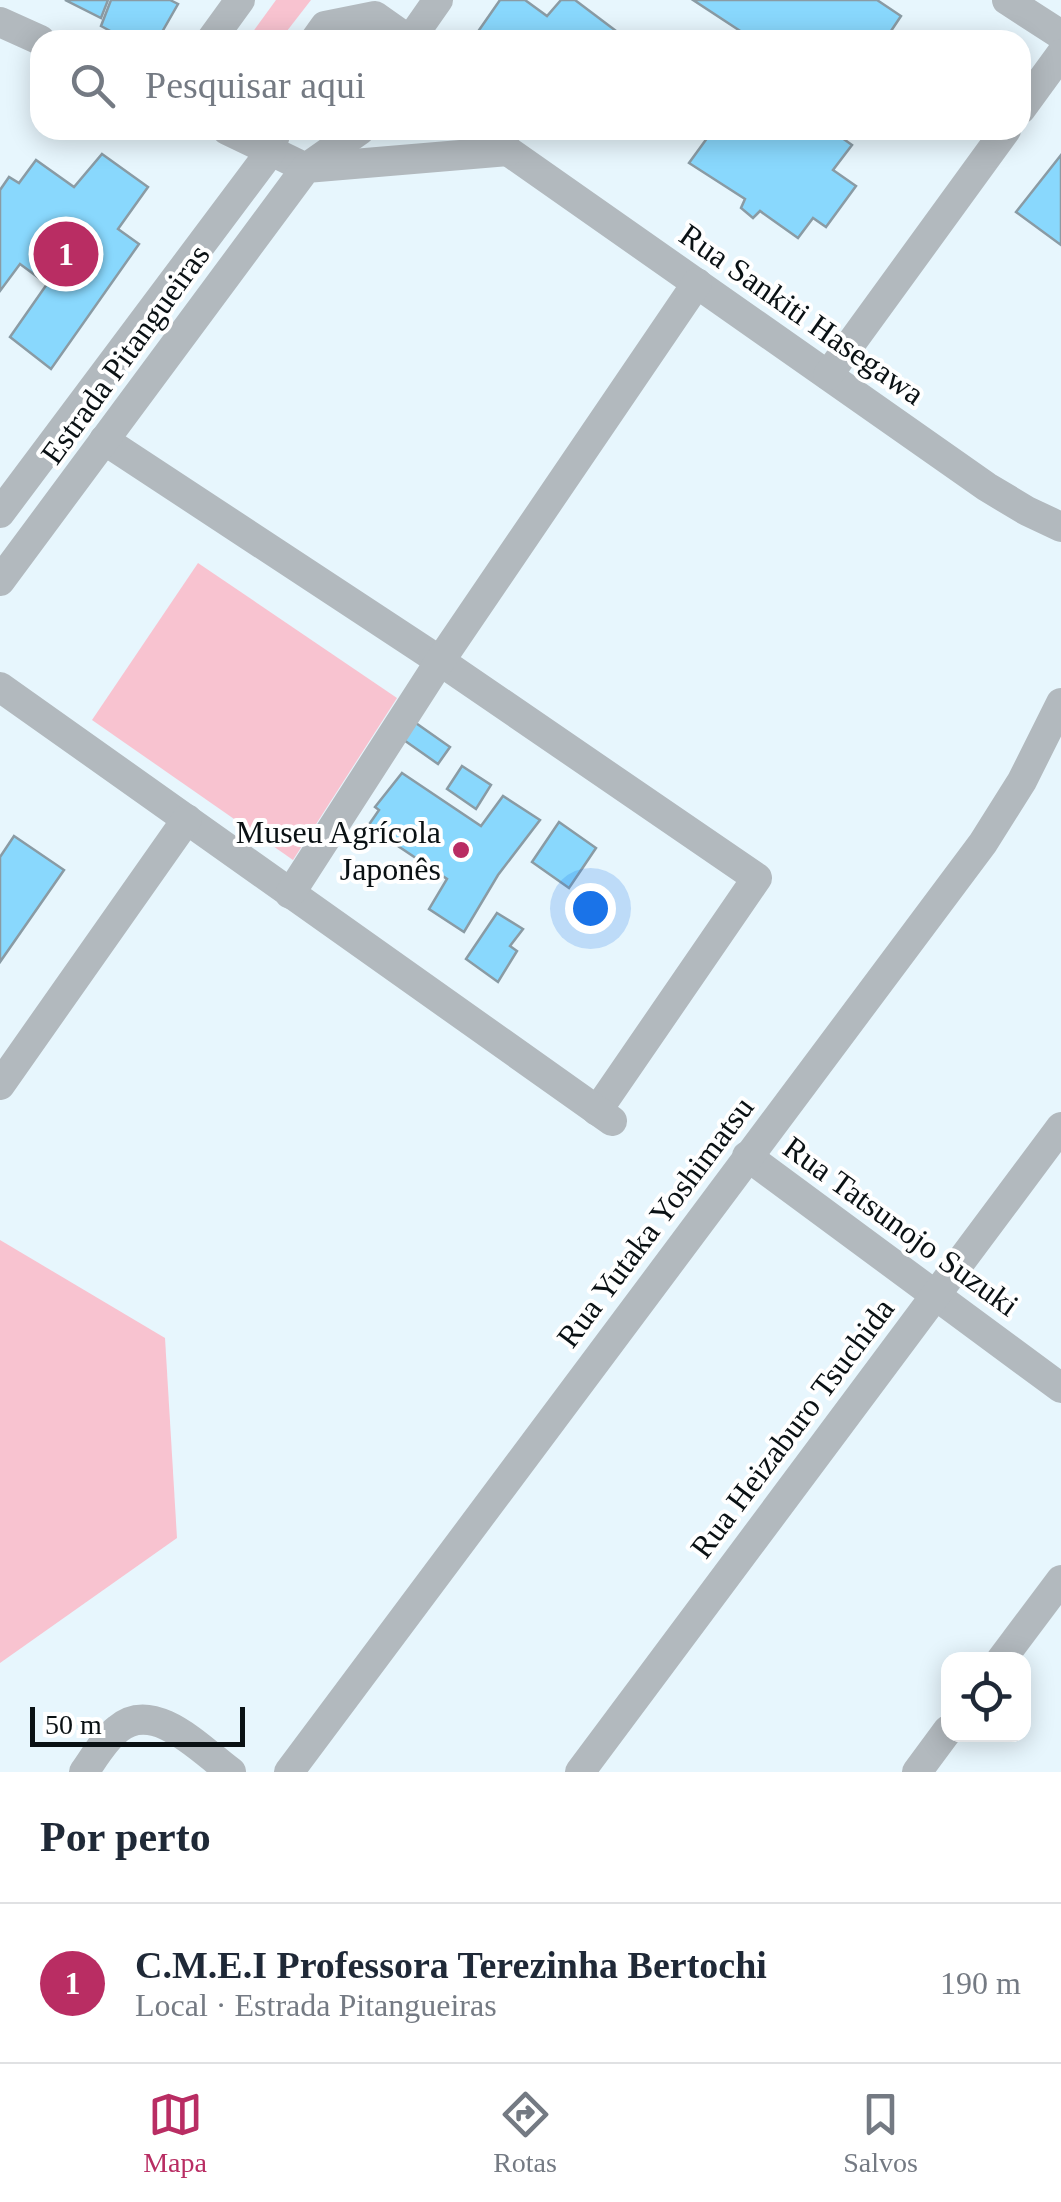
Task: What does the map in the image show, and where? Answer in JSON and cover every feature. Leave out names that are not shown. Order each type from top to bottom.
[{"type":"street","points":[[219,30],[240,0]]},
{"type":"street","points":[[416,30],[438,0]]},
{"type":"street","points":[[1007,0],[1061,36]]},
{"type":"street","points":[[322,30],[381,8],[400,30]]},
{"type":"street","points":[[0,22],[30,36]]},
{"type":"street","points":[[1031,95],[1061,54]]},
{"type":"street","name":"Estrada Pitangueiras","points":[[0,581],[306,168],[346,140]]},
{"type":"street","points":[[828,375],[999,140]]},
{"type":"street","points":[[274,141],[306,168]]},
{"type":"street","name":"Estrada Pitangueiras","points":[[1,511],[274,141]]},
{"type":"street","name":"Rua Sankiti Hasegawa","points":[[306,168],[499,141],[988,487],[1027,512],[1061,527]]},
{"type":"street","points":[[290,894],[440,661],[697,283]]},
{"type":"street","points":[[0,687],[604,1116],[757,878],[440,661],[104,440]]},
{"type":"street","name":"Rua Yutaka Yoshimatsu","points":[[288,1772],[983,843],[1022,782],[1061,703]]},
{"type":"street","points":[[0,1085],[186,819]]},
{"type":"street","name":"Rua Heizaburo Tsuchida","points":[[580,1772],[1061,1127]]},
{"type":"street","name":"Rua Tatsunojo Suzuki","points":[[747,1156],[1061,1388]]},
{"type":"street","points":[[1008,1652],[1061,1580]]},
{"type":"street","points":[[84,1772],[119,1727],[136,1718],[166,1724],[232,1772]]},
{"type":"street","points":[[917,1772],[941,1739]]},
{"type":"shaded area","points":[[276,0],[311,0],[288,30],[254,30]]},
{"type":"shaded area","points":[[198,563],[397,698],[293,860],[92,720]]},
{"type":"shaded area","points":[[0,1240],[165,1338],[177,1538],[0,1663]]},
{"type":"building","points":[[65,0],[108,0],[101,18]]},
{"type":"building","points":[[111,0],[170,0],[178,4],[163,30],[108,30],[101,26]]},
{"type":"building","points":[[500,0],[525,0],[547,16],[561,0],[575,0],[615,30],[479,30]]},
{"type":"building","points":[[693,0],[877,0],[901,16],[892,30],[739,30]]},
{"type":"building","points":[[706,140],[845,140],[852,145],[833,170],[856,186],[826,227],[813,218],[798,238],[760,211],[753,218],[741,208],[745,199],[689,163]]},
{"type":"building","points":[[102,154],[148,187],[118,229],[139,244],[51,369],[10,337],[47,284],[20,264],[0,291],[0,190],[9,177],[19,183],[36,160],[74,187]]},
{"type":"building","points":[[1061,155],[1061,245],[1016,212]]},
{"type":"building","points":[[413,721],[450,747],[438,764],[401,738]]},
{"type":"building","points":[[462,766],[491,785],[476,809],[447,789]]},
{"type":"building","name":"Museu Agrícola Japonês","points":[[402,773],[481,826],[503,796],[540,820],[498,875],[464,932],[429,909],[447,879],[368,826],[379,810],[375,807]]},
{"type":"building","points":[[559,822],[596,848],[569,888],[532,862]]},
{"type":"building","points":[[14,836],[64,870],[0,962],[0,857]]},
{"type":"building","points":[[497,913],[523,929],[510,946],[517,951],[498,982],[466,959]]},
{"type":"place","name":"C.M.E.I Professora Terezinha Bertochi","points":[[66,254]]},
{"type":"place","name":"Museu Agrícola Japonês","points":[[461,850]]}]
